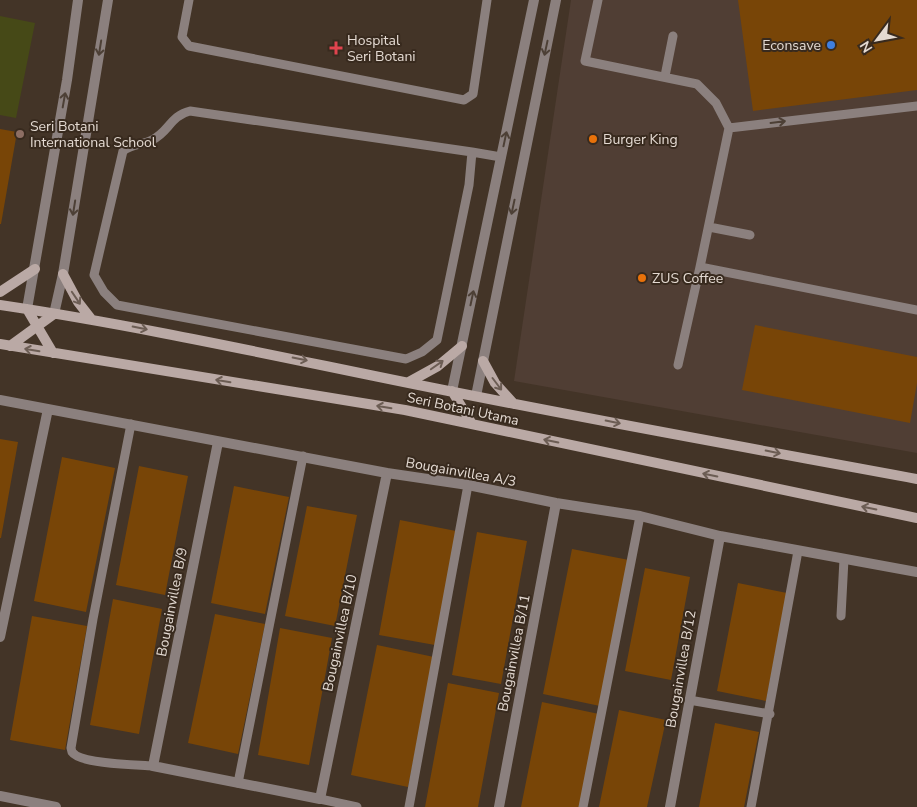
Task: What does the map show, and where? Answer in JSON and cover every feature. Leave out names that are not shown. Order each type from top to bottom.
[{"type":"main road","points":[[0,292],[35,269]]},
{"type":"main road","points":[[63,274],[78,302],[92,320]]},
{"type":"main road","name":"Seri Botani Utama","points":[[0,305],[92,320],[514,404],[917,479]]},
{"type":"main road","points":[[27,309],[54,353]]},
{"type":"main road","points":[[5,345],[38,326],[54,314]]},
{"type":"main road","name":"Seri Botani Utama","points":[[5,345],[405,410],[917,518]]},
{"type":"main road","points":[[409,382],[438,366],[462,346]]},
{"type":"main road","points":[[482,361],[495,383],[514,404]]},
{"type":"main road","points":[[452,391],[472,424]]},
{"type":"main road","points":[[448,420],[476,396]]},
{"type":"street","points":[[27,309],[67,80],[78,0]]},
{"type":"street","points":[[54,314],[63,274],[108,0]]},
{"type":"street","points":[[452,391],[534,0]]},
{"type":"street","points":[[476,396],[556,0]]},
{"type":"street","name":"Bougainvillea A/3","points":[[0,400],[387,473],[468,485],[556,503],[640,516],[720,536],[917,572]]},
{"type":"street","points":[[0,637],[48,409]]},
{"type":"street","name":"Bougainvillea B/9","points":[[154,766],[218,442]]},
{"type":"street","name":"Bougainvillea B/10","points":[[320,799],[387,473]]},
{"type":"street","name":"Bougainvillea B/11","points":[[499,807],[556,503]]},
{"type":"street","name":"Bougainvillea B/12","points":[[670,807],[720,536]]},
{"type":"street","points":[[154,766],[320,799]]},
{"type":"street","points":[[0,796],[55,807]]},
{"type":"lane","points":[[189,0],[182,37],[189,46],[464,100],[473,94],[487,0]]},
{"type":"lane","points":[[598,0],[585,61],[697,84],[716,103],[729,128],[678,365]]},
{"type":"lane","points":[[665,76],[673,36]]},
{"type":"lane","points":[[729,128],[917,106]]},
{"type":"lane","points":[[472,152],[469,185],[437,340],[422,352],[406,359],[117,305],[104,292],[94,275],[123,151],[135,144],[153,140],[179,114],[190,111],[472,152],[501,157]]},
{"type":"lane","points":[[709,227],[750,235]]},
{"type":"lane","points":[[700,267],[917,310]]},
{"type":"lane","points":[[131,424],[96,601],[72,752],[78,757],[101,762],[154,766]]},
{"type":"lane","points":[[238,783],[303,456]]},
{"type":"lane","points":[[409,807],[468,485]]},
{"type":"lane","points":[[583,807],[640,516]]},
{"type":"lane","points":[[752,807],[798,551]]},
{"type":"lane","points":[[841,616],[844,559]]},
{"type":"lane","points":[[689,700],[770,714]]},
{"type":"lane","points":[[320,799],[357,807]]},
{"type":"shaded area","points":[[571,0],[917,0],[917,453],[514,381]]},
{"type":"green space","points":[[0,16],[35,23],[16,118],[0,115]]},
{"type":"building","name":"Econsave","points":[[738,0],[917,0],[917,90],[753,111]]},
{"type":"building","points":[[0,129],[17,132],[1,224],[0,224]]},
{"type":"building","points":[[755,325],[917,357],[917,383],[910,423],[742,390]]},
{"type":"building","points":[[0,439],[18,442],[1,538],[0,538]]},
{"type":"building","points":[[62,457],[115,468],[86,612],[34,601]]},
{"type":"building","points":[[139,466],[188,476],[165,595],[116,585]]},
{"type":"building","points":[[234,486],[289,497],[265,614],[211,603]]},
{"type":"building","points":[[307,506],[357,515],[335,626],[285,616]]},
{"type":"building","points":[[400,520],[456,531],[435,645],[379,635]]},
{"type":"building","points":[[477,532],[527,541],[501,684],[452,675]]},
{"type":"building","points":[[572,549],[629,560],[600,706],[543,694]]},
{"type":"building","points":[[645,568],[690,577],[671,680],[625,671]]},
{"type":"building","points":[[738,583],[787,593],[766,701],[717,691]]},
{"type":"building","points":[[113,599],[162,609],[139,734],[90,725]]},
{"type":"building","points":[[215,614],[265,624],[238,754],[188,743]]},
{"type":"building","points":[[32,616],[87,626],[65,750],[10,740]]},
{"type":"building","points":[[280,628],[332,638],[309,765],[258,755]]},
{"type":"building","points":[[377,645],[434,657],[408,787],[351,775]]},
{"type":"building","points":[[448,683],[499,693],[478,807],[425,807]]},
{"type":"building","points":[[542,702],[599,714],[581,807],[521,807]]},
{"type":"building","points":[[619,710],[666,720],[647,807],[599,807]]},
{"type":"building","points":[[715,723],[759,732],[744,807],[699,807]]},
{"type":"place","name":"Econsave","points":[[831,45]]},
{"type":"place","name":"Hospital Seri Botani","points":[[336,48]]},
{"type":"place","name":"Seri Botani International School","points":[[20,134]]},
{"type":"place","name":"Burger King","points":[[593,139]]},
{"type":"place","name":"ZUS Coffee","points":[[642,278]]}]
